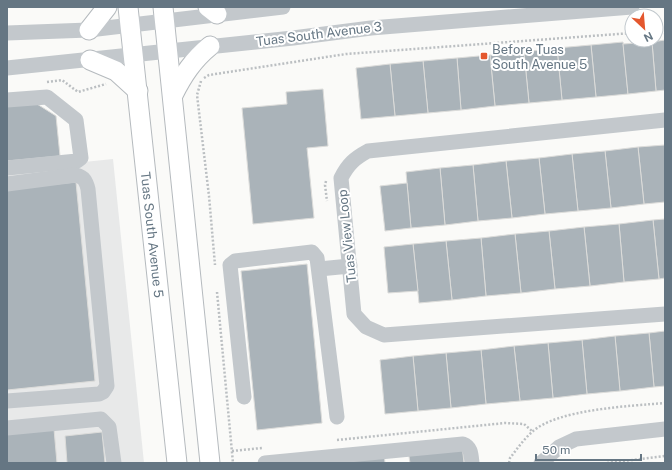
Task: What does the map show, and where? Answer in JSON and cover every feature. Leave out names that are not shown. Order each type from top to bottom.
[{"type":"main road","points":[[89,30],[107,7]]},
{"type":"main road","points":[[164,14],[210,463]]},
{"type":"main road","name":"Tuas South Avenue 5","points":[[129,15],[177,463]]},
{"type":"main road","points":[[173,95],[196,58],[210,46]]},
{"type":"main road","points":[[90,60],[116,71],[138,91]]},
{"type":"street","points":[[7,33],[89,30],[129,15],[283,7]]},
{"type":"street","name":"Tuas South Avenue 3","points":[[7,68],[168,52],[371,28],[632,7]]},
{"type":"street","points":[[7,100],[47,97],[76,120],[80,158],[76,161],[7,168]]},
{"type":"street","name":"Tuas View Loop","points":[[665,120],[368,151],[355,158],[347,166],[341,178],[354,314],[366,327],[384,335],[665,314]]},
{"type":"street","points":[[7,184],[76,175],[81,176],[85,180],[88,189],[107,386],[103,392],[99,394],[7,401]]},
{"type":"street","points":[[244,397],[230,265],[235,261],[312,252],[317,258],[337,418]]},
{"type":"street","points":[[318,270],[350,266]]},
{"type":"street","points":[[7,428],[101,420],[109,427],[114,463]]},
{"type":"street","points":[[540,463],[559,447],[576,440],[665,429]]},
{"type":"street","points":[[265,463],[391,457],[463,444],[468,446],[470,450],[472,463]]},
{"type":"path","points":[[215,266],[209,196],[197,95],[201,81],[205,76],[346,54],[624,35]]},
{"type":"path","points":[[46,82],[62,80],[78,92],[110,82]]},
{"type":"path","points":[[328,174],[325,185],[328,208]]},
{"type":"path","points":[[217,290],[233,463]]},
{"type":"path","points":[[509,463],[510,458],[532,431],[552,421],[601,408],[665,403]]},
{"type":"path","points":[[607,463],[665,456]]},
{"type":"shaded area","points":[[113,159],[144,463],[7,463],[7,170]]},
{"type":"building","points":[[664,40],[665,90],[656,91],[652,48],[664,48]]},
{"type":"building","points":[[623,42],[628,94],[596,97],[591,45]]},
{"type":"building","points":[[623,44],[624,48],[652,48],[656,91],[628,94]]},
{"type":"building","points":[[591,45],[596,97],[562,100],[557,48]]},
{"type":"building","points":[[557,48],[562,100],[529,103],[524,52]]},
{"type":"building","points":[[524,52],[529,103],[495,106],[490,55]]},
{"type":"building","points":[[490,55],[495,106],[461,110],[457,58]]},
{"type":"building","points":[[457,58],[461,110],[428,113],[423,61]]},
{"type":"building","points":[[423,61],[428,113],[395,116],[390,64]]},
{"type":"building","points":[[390,64],[395,116],[361,119],[356,68]]},
{"type":"building","points":[[323,89],[328,146],[307,148],[314,218],[253,224],[242,108],[287,104],[286,92]]},
{"type":"building","points":[[37,104],[56,116],[60,156],[7,161],[7,106]]},
{"type":"building","points":[[665,145],[665,202],[644,204],[638,147]]},
{"type":"building","points":[[638,147],[644,204],[611,208],[605,151]]},
{"type":"building","points":[[605,151],[611,208],[578,211],[572,154]]},
{"type":"building","points":[[572,154],[578,211],[545,214],[539,158]]},
{"type":"building","points":[[539,158],[545,214],[512,218],[506,161]]},
{"type":"building","points":[[506,161],[512,218],[478,221],[473,165]]},
{"type":"building","points":[[473,165],[478,221],[445,225],[440,168]]},
{"type":"building","points":[[440,168],[445,225],[411,228],[406,172]]},
{"type":"building","points":[[76,182],[95,381],[7,390],[7,189]]},
{"type":"building","points":[[407,183],[411,228],[385,231],[380,186]]},
{"type":"building","points":[[665,219],[665,278],[659,279],[653,220]]},
{"type":"building","points":[[653,220],[659,279],[624,282],[619,224]]},
{"type":"building","points":[[619,224],[624,282],[590,286],[584,227]]},
{"type":"building","points":[[584,227],[590,286],[555,289],[549,231]]},
{"type":"building","points":[[549,231],[555,289],[521,293],[515,234]]},
{"type":"building","points":[[515,234],[521,293],[486,296],[481,238]]},
{"type":"building","points":[[481,238],[486,296],[452,300],[446,241]]},
{"type":"building","points":[[446,241],[452,300],[419,303],[413,244]]},
{"type":"building","points":[[413,244],[418,291],[388,293],[384,247]]},
{"type":"building","points":[[307,264],[322,423],[257,430],[241,271]]},
{"type":"building","points":[[665,331],[665,386],[654,387],[649,333]]},
{"type":"building","points":[[649,333],[654,387],[620,391],[615,336]]},
{"type":"building","points":[[615,336],[620,391],[587,394],[582,340]]},
{"type":"building","points":[[582,340],[587,394],[553,398],[548,343]]},
{"type":"building","points":[[548,343],[553,398],[520,401],[514,346]]},
{"type":"building","points":[[514,346],[520,401],[486,404],[481,350]]},
{"type":"building","points":[[481,350],[486,404],[451,408],[446,353]]},
{"type":"building","points":[[446,353],[451,408],[418,411],[413,356]]},
{"type":"building","points":[[413,356],[418,411],[385,414],[380,360]]},
{"type":"building","points":[[54,429],[57,463],[7,463],[7,434]]},
{"type":"building","points":[[102,432],[105,463],[67,463],[65,436]]},
{"type":"building","points":[[462,445],[464,463],[410,463],[408,450]]},
{"type":"building","points":[[384,454],[385,463],[287,463]]},
{"type":"place","name":"Before Tuas South Avenue 5","points":[[484,56]]}]
